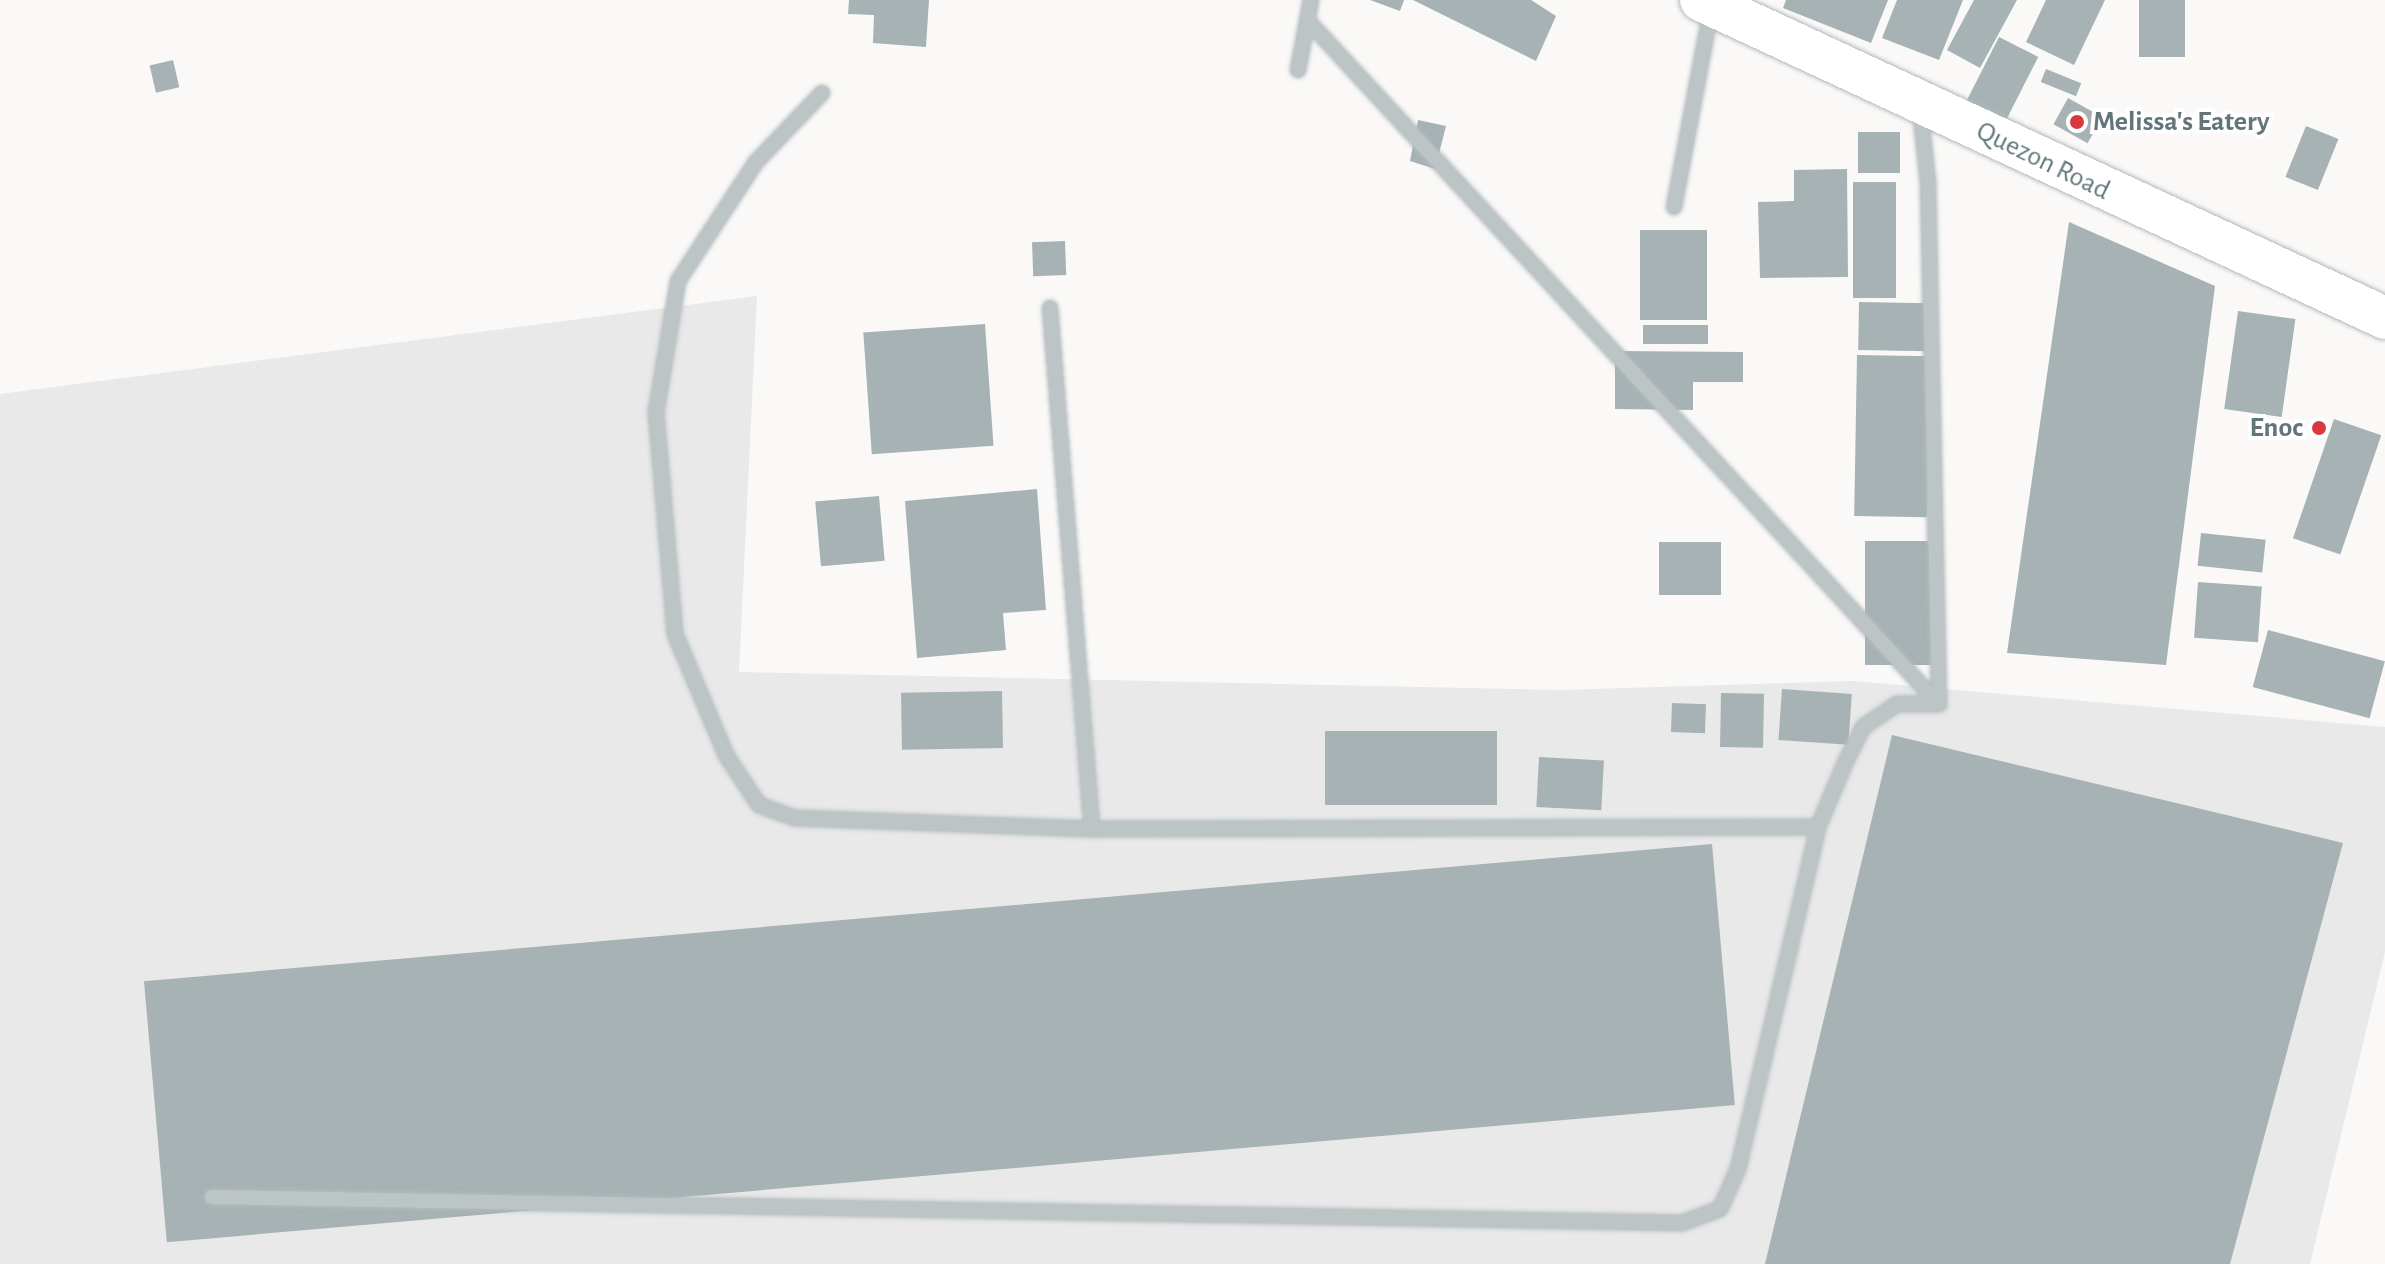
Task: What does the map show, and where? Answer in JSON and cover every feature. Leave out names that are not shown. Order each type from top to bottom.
[{"type":"main road","name":"Quezon Road","points":[[1707,3],[1920,101],[2187,231],[2385,318]]},
{"type":"lane","points":[[1298,70],[1311,0]]},
{"type":"lane","points":[[1674,207],[1707,3]]},
{"type":"lane","points":[[1308,21],[1939,704]]},
{"type":"lane","points":[[822,93],[756,162],[678,281],[656,412],[675,634],[726,755],[759,805],[795,818],[1092,829],[1818,827]]},
{"type":"lane","points":[[1920,101],[1928,182],[1939,704]]},
{"type":"lane","points":[[1050,308],[1092,829]]},
{"type":"lane","points":[[212,1197],[1682,1223],[1720,1209],[1738,1169],[1818,827],[1863,727],[1897,704],[1939,704]]},
{"type":"shaded area","points":[[757,296],[739,672],[1560,690],[1853,681],[2385,727],[2385,952],[2310,1264],[0,1264],[0,394]]},
{"type":"building","points":[[849,0],[929,0],[926,47],[873,43],[874,15],[848,14]]},
{"type":"building","points":[[1370,0],[1404,0],[1400,11]]},
{"type":"building","points":[[1413,0],[1531,0],[1556,16],[1536,61]]},
{"type":"building","points":[[1786,0],[1888,0],[1871,43],[1783,8]]},
{"type":"building","points":[[1897,0],[1963,0],[1939,60],[1882,38]]},
{"type":"building","points":[[1974,0],[2017,0],[1980,68],[1947,50]]},
{"type":"building","points":[[2046,0],[2105,0],[2074,65],[2026,42]]},
{"type":"building","points":[[2139,0],[2185,0],[2185,57],[2139,57]]},
{"type":"building","points":[[1999,37],[2038,57],[2006,121],[1966,101]]},
{"type":"building","points":[[173,60],[179,87],[156,93],[150,65]]},
{"type":"building","points":[[2046,69],[2081,83],[2076,96],[2041,82]]},
{"type":"building","points":[[2068,98],[2102,117],[2088,143],[2053,124]]},
{"type":"building","points":[[1418,120],[1446,126],[1435,169],[1410,161]]},
{"type":"building","points":[[2306,126],[2338,139],[2318,190],[2285,177]]},
{"type":"building","points":[[1858,132],[1900,132],[1900,173],[1858,173]]},
{"type":"building","points":[[1847,169],[1848,277],[1760,278],[1758,202],[1794,201],[1794,170]]},
{"type":"building","points":[[1853,182],[1896,182],[1896,298],[1853,298]]},
{"type":"building","points":[[2069,222],[2215,286],[2166,665],[2007,653]]},
{"type":"building","points":[[1640,230],[1707,230],[1707,320],[1640,320]]},
{"type":"building","points":[[1065,241],[1066,275],[1033,276],[1032,242]]},
{"type":"building","points":[[1859,302],[1928,303],[1927,351],[1858,350]]},
{"type":"building","points":[[2238,311],[2295,319],[2282,417],[2224,409]]},
{"type":"building","points":[[985,324],[994,446],[872,454],[863,333]]},
{"type":"building","points":[[1643,325],[1708,325],[1708,344],[1643,344]]},
{"type":"building","points":[[1615,351],[1743,352],[1743,382],[1693,382],[1693,410],[1615,409]]},
{"type":"building","points":[[1857,355],[1930,356],[1927,517],[1854,516]]},
{"type":"building","points":[[2334,419],[2381,435],[2340,554],[2293,538]]},
{"type":"building","points":[[1037,489],[1046,610],[1003,613],[1006,650],[917,658],[905,501]]},
{"type":"building","points":[[879,496],[885,561],[821,566],[815,502]]},
{"type":"building","points":[[2201,533],[2266,540],[2262,573],[2198,566]]},
{"type":"building","points":[[1865,541],[1933,541],[1933,665],[1865,665]]},
{"type":"building","points":[[1659,542],[1721,542],[1721,595],[1659,595]]},
{"type":"building","points":[[2198,582],[2262,586],[2258,642],[2194,638]]},
{"type":"building","points":[[2268,630],[2385,661],[2370,718],[2253,687]]},
{"type":"building","points":[[1782,689],[1852,694],[1848,745],[1778,740]]},
{"type":"building","points":[[1002,691],[1003,748],[902,750],[901,693]]},
{"type":"building","points":[[1721,693],[1764,694],[1763,748],[1720,747]]},
{"type":"building","points":[[1672,703],[1706,704],[1705,733],[1671,732]]},
{"type":"building","points":[[1325,731],[1497,731],[1497,805],[1325,805]]},
{"type":"building","points":[[1892,735],[2343,843],[2230,1264],[1765,1264]]},
{"type":"building","points":[[1539,757],[1604,760],[1601,810],[1536,807]]},
{"type":"building","points":[[1712,844],[1735,1105],[167,1242],[144,981]]},
{"type":"place","name":"Melissa's Eatery","points":[[2077,122]]},
{"type":"place","name":"Enoc","points":[[2319,428]]}]
